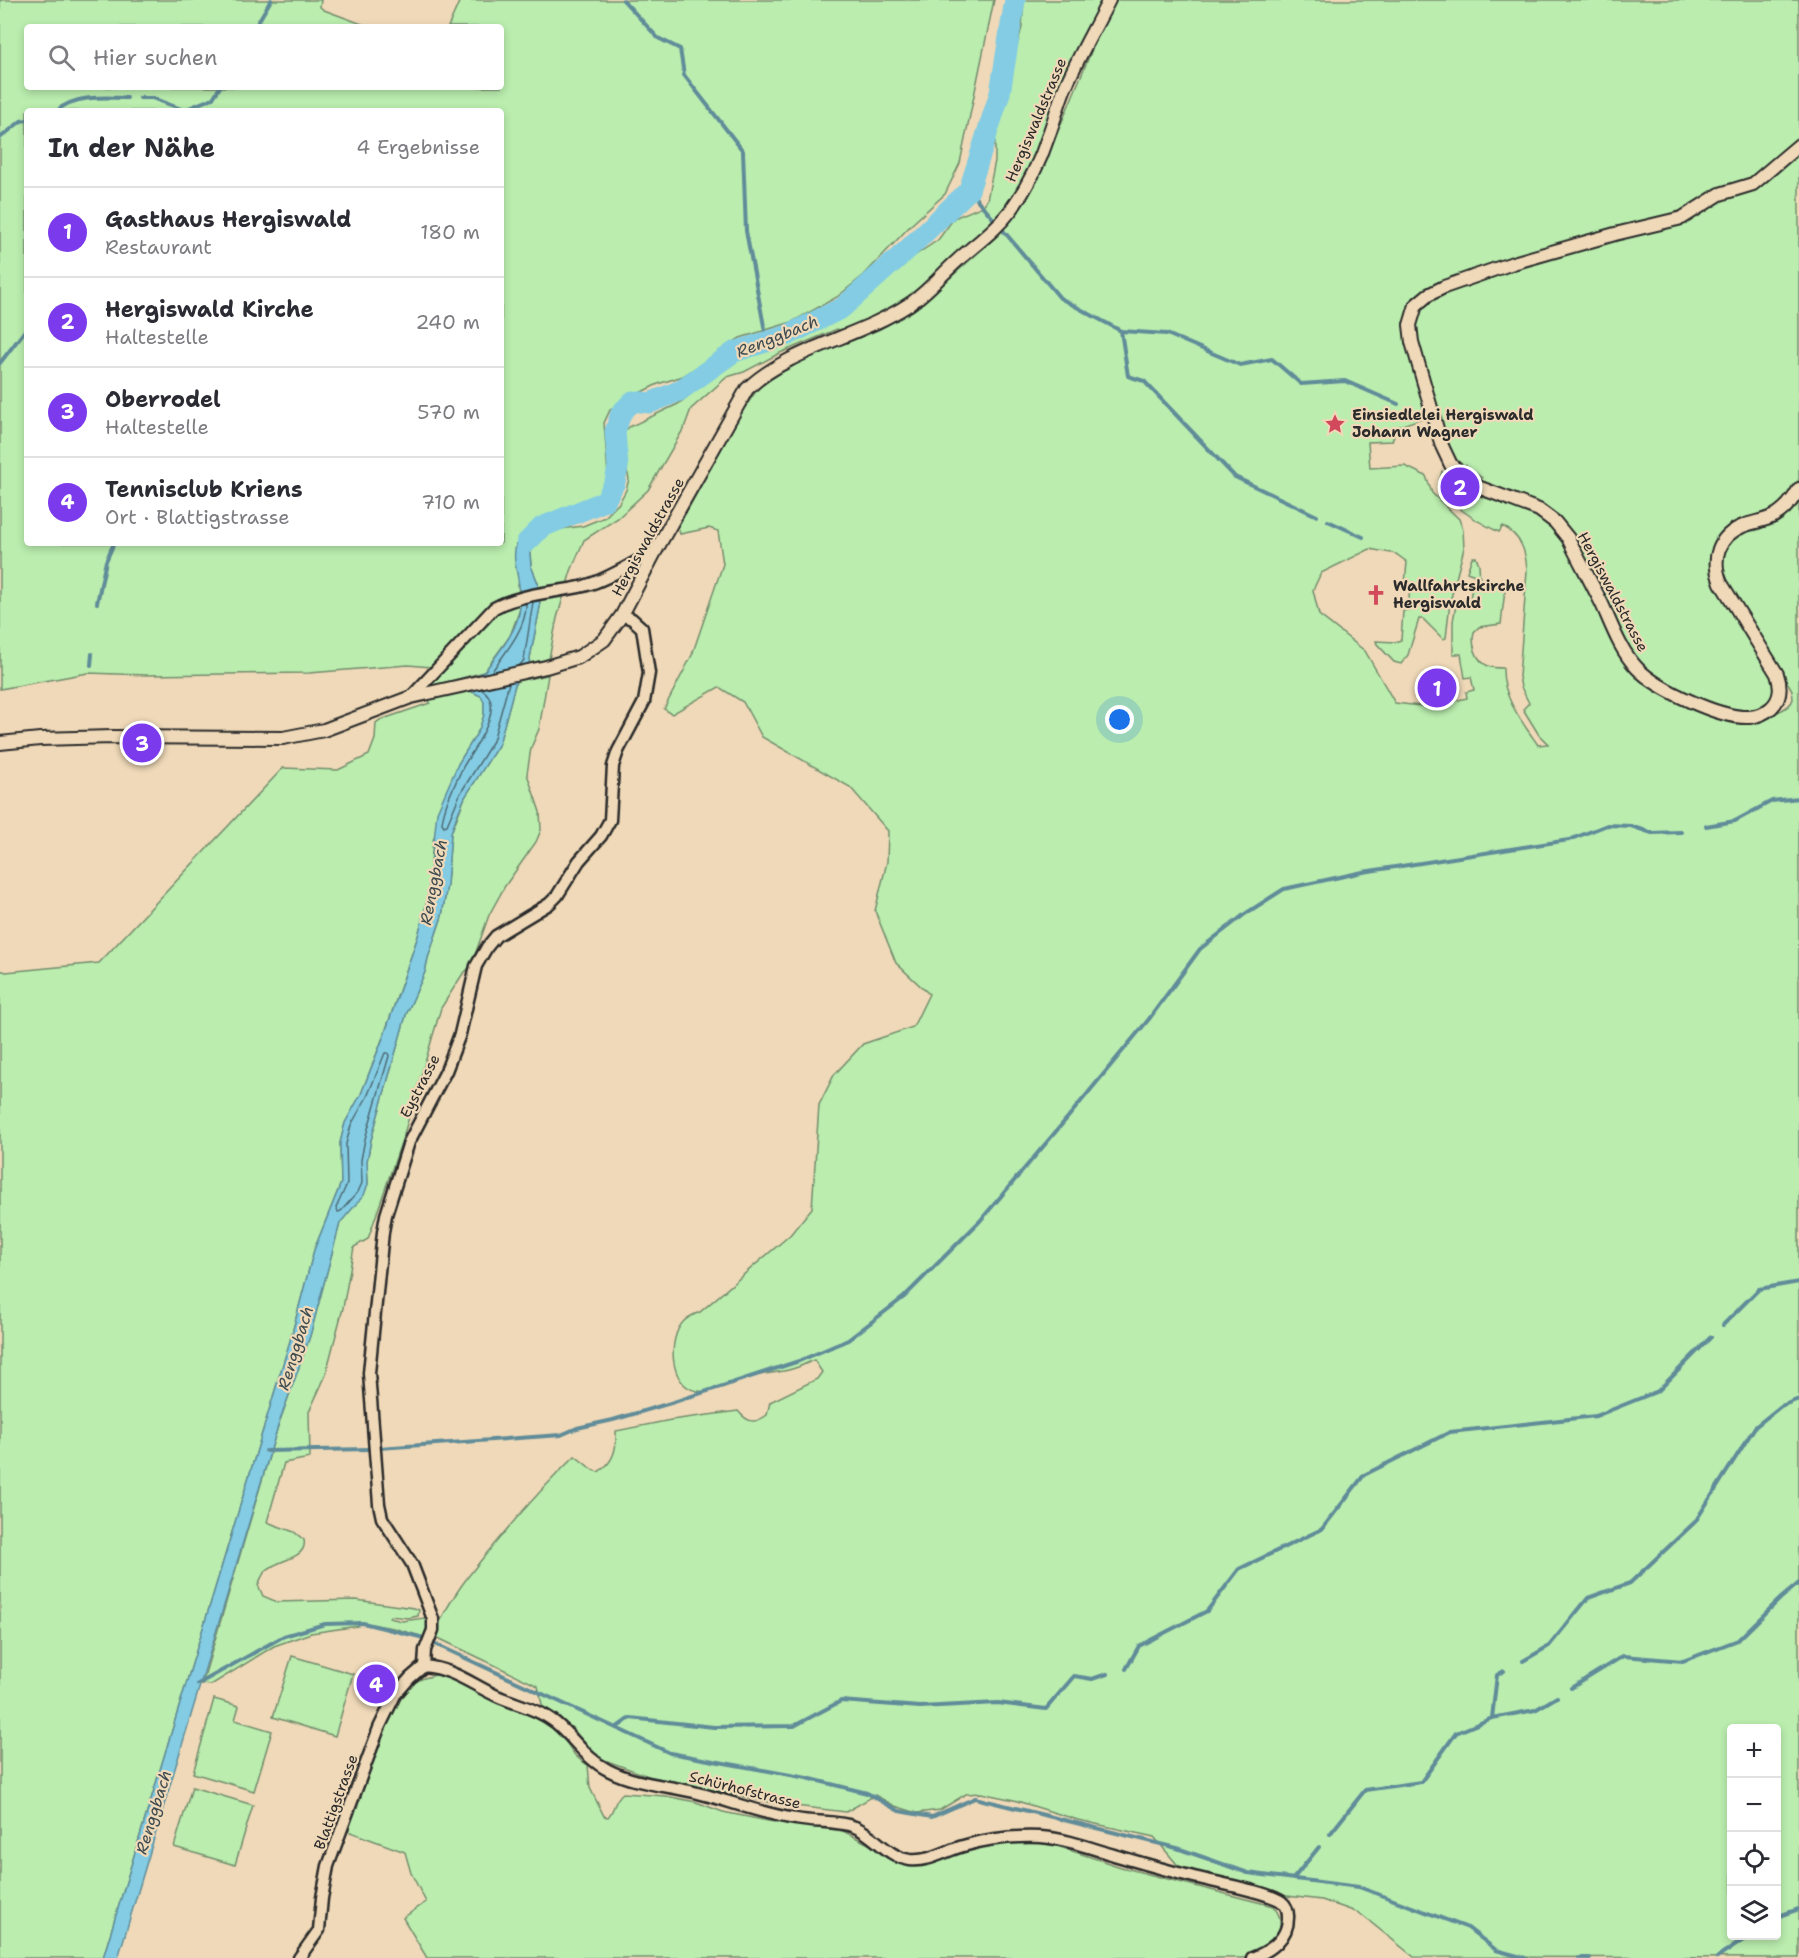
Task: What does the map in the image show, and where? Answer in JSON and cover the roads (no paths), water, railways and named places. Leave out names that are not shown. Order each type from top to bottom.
[{"type":"street","name":"Hergiswaldstrasse","points":[[0,743],[102,737],[283,738],[324,730],[411,697],[546,667],[579,657],[604,639],[622,615],[747,389],[759,378],[779,366],[869,326],[908,305],[1004,219],[1038,162],[1064,90],[1109,0]]},
{"type":"street","name":"Hergiswaldstrasse","points":[[1799,145],[1753,184],[1720,195],[1682,218],[1513,263],[1444,287],[1428,295],[1416,305],[1410,325],[1412,342],[1439,436],[1451,465],[1478,487],[1530,505],[1555,522],[1568,538],[1616,637],[1628,656],[1647,677],[1677,695],[1722,712],[1744,717],[1769,710],[1777,700],[1780,687],[1777,674],[1720,583],[1716,569],[1716,555],[1721,543],[1729,534],[1743,526],[1780,512],[1791,502],[1799,489]]},
{"type":"street","points":[[411,697],[494,608],[508,600],[583,586],[612,576],[655,552]]},
{"type":"street","name":"Eystrasse","points":[[424,1666],[425,1650],[433,1630],[433,1619],[412,1564],[382,1518],[379,1504],[369,1372],[382,1233],[409,1142],[446,1071],[460,1034],[476,966],[496,936],[549,904],[557,896],[579,861],[601,836],[610,820],[613,766],[618,751],[644,702],[649,673],[642,628],[632,619],[622,615]]},
{"type":"street","name":"Blattigstrasse","points":[[299,1958],[319,1930],[328,1866],[379,1728],[395,1695],[424,1666]]},
{"type":"street","name":"Schürhofstrasse","points":[[424,1666],[442,1668],[455,1673],[498,1696],[542,1713],[561,1728],[592,1761],[608,1770],[654,1785],[695,1792],[738,1806],[796,1820],[841,1823],[857,1828],[885,1849],[908,1860],[927,1859],[985,1840],[1010,1836],[1044,1837],[1073,1842],[1174,1872],[1267,1895],[1283,1903],[1287,1910],[1286,1930],[1271,1948],[1252,1958]]},
{"type":"water","points":[[543,517],[553,530],[540,536],[534,542],[530,553],[531,566],[538,583],[540,607],[529,663],[516,681],[499,744],[465,797],[451,833],[442,916],[425,972],[406,1015],[371,1140],[367,1161],[368,1184],[364,1195],[340,1223],[310,1336],[278,1426],[118,1958],[103,1958],[290,1341],[314,1250],[341,1183],[340,1143],[345,1123],[361,1094],[385,1033],[418,936],[428,898],[437,812],[458,764],[479,730],[484,715],[484,702],[481,696],[468,690],[501,649],[516,625],[520,607],[520,592],[515,548],[528,528]]},
{"type":"waterway","points":[[257,24],[271,0]]},
{"type":"waterway","points":[[623,0],[658,38],[680,49],[684,75],[743,151],[746,231],[767,342]]},
{"type":"waterway","name":"Renggbach","points":[[527,542],[542,527],[605,501],[615,482],[618,467],[615,432],[621,413],[633,401],[650,403],[679,391],[734,352],[788,335],[842,308],[969,190],[1000,93],[1015,0]]},
{"type":"waterway","points":[[189,108],[213,98],[218,90]]},
{"type":"waterway","points":[[61,108],[72,102],[99,97],[127,98]]},
{"type":"waterway","points":[[140,98],[152,98],[179,108]]},
{"type":"waterway","points":[[0,138],[24,120]]},
{"type":"waterway","points":[[969,190],[1060,298],[1121,331],[1128,376],[1144,381],[1235,477],[1317,516]]},
{"type":"waterway","points":[[1121,331],[1167,334],[1240,365],[1272,359],[1301,384],[1345,381],[1398,404]]},
{"type":"waterway","points":[[0,363],[24,332]]},
{"type":"waterway","points":[[1328,521],[1363,537]]},
{"type":"waterway","points":[[97,603],[106,561],[113,546]]},
{"type":"waterway","points":[[91,665],[92,654]]},
{"type":"waterway","points":[[1706,826],[1735,821],[1772,801],[1799,798]]},
{"type":"waterway","points":[[379,1448],[561,1435],[577,1428],[674,1402],[799,1361],[848,1340],[904,1297],[980,1221],[1149,1019],[1200,949],[1245,914],[1284,889],[1363,872],[1569,840],[1607,825],[1631,826],[1652,833],[1681,832]]},
{"type":"waterway","points":[[1723,1325],[1759,1289],[1799,1282]]},
{"type":"waterway","points":[[1126,1669],[1139,1646],[1207,1611],[1239,1569],[1322,1529],[1364,1475],[1450,1432],[1596,1416],[1658,1391],[1711,1337]]},
{"type":"waterway","points":[[1523,1661],[1549,1646],[1588,1598],[1630,1583],[1695,1522],[1755,1427],[1781,1406],[1799,1399]]},
{"type":"waterway","points":[[266,1451],[370,1449]]},
{"type":"waterway","points":[[1571,1688],[1623,1656],[1683,1661],[1738,1640],[1799,1583]]},
{"type":"waterway","points":[[198,1684],[284,1636],[325,1624],[363,1623],[420,1637],[670,1753],[807,1778],[867,1793],[899,1811],[932,1817],[975,1798],[1177,1848],[1248,1873],[1359,1887],[1468,1928],[1496,1950],[1525,1958]]},
{"type":"waterway","points":[[1492,1718],[1497,1675],[1504,1671]]},
{"type":"waterway","points":[[616,1728],[630,1718],[714,1727],[794,1726],[841,1701],[920,1707],[998,1703],[1046,1709],[1074,1676],[1092,1679],[1107,1674]]},
{"type":"waterway","points":[[1330,1834],[1365,1790],[1421,1782],[1456,1733],[1492,1718],[1535,1710],[1557,1697]]},
{"type":"waterway","points":[[1293,1879],[1319,1847]]},
{"type":"waterway","points":[[1781,1915],[1799,1909]]},
{"type":"waterway","points":[[1717,1958],[1743,1940]]},
{"type":"waterway","points":[[1579,1958],[1590,1958]]},
{"type":"place","name":"Einsiedlelei Hergiswald Johann Wagner","points":[[1335,424]]},
{"type":"place","name":"Hergiswald Kirche","points":[[1460,487]]},
{"type":"place","name":"Wallfahrtskirche Hergiswald","points":[[1376,595]]},
{"type":"place","name":"Gasthaus Hergiswald","points":[[1437,688]]},
{"type":"place","name":"Oberrodel","points":[[142,743]]},
{"type":"place","name":"Tennisclub Kriens","points":[[376,1684]]}]
